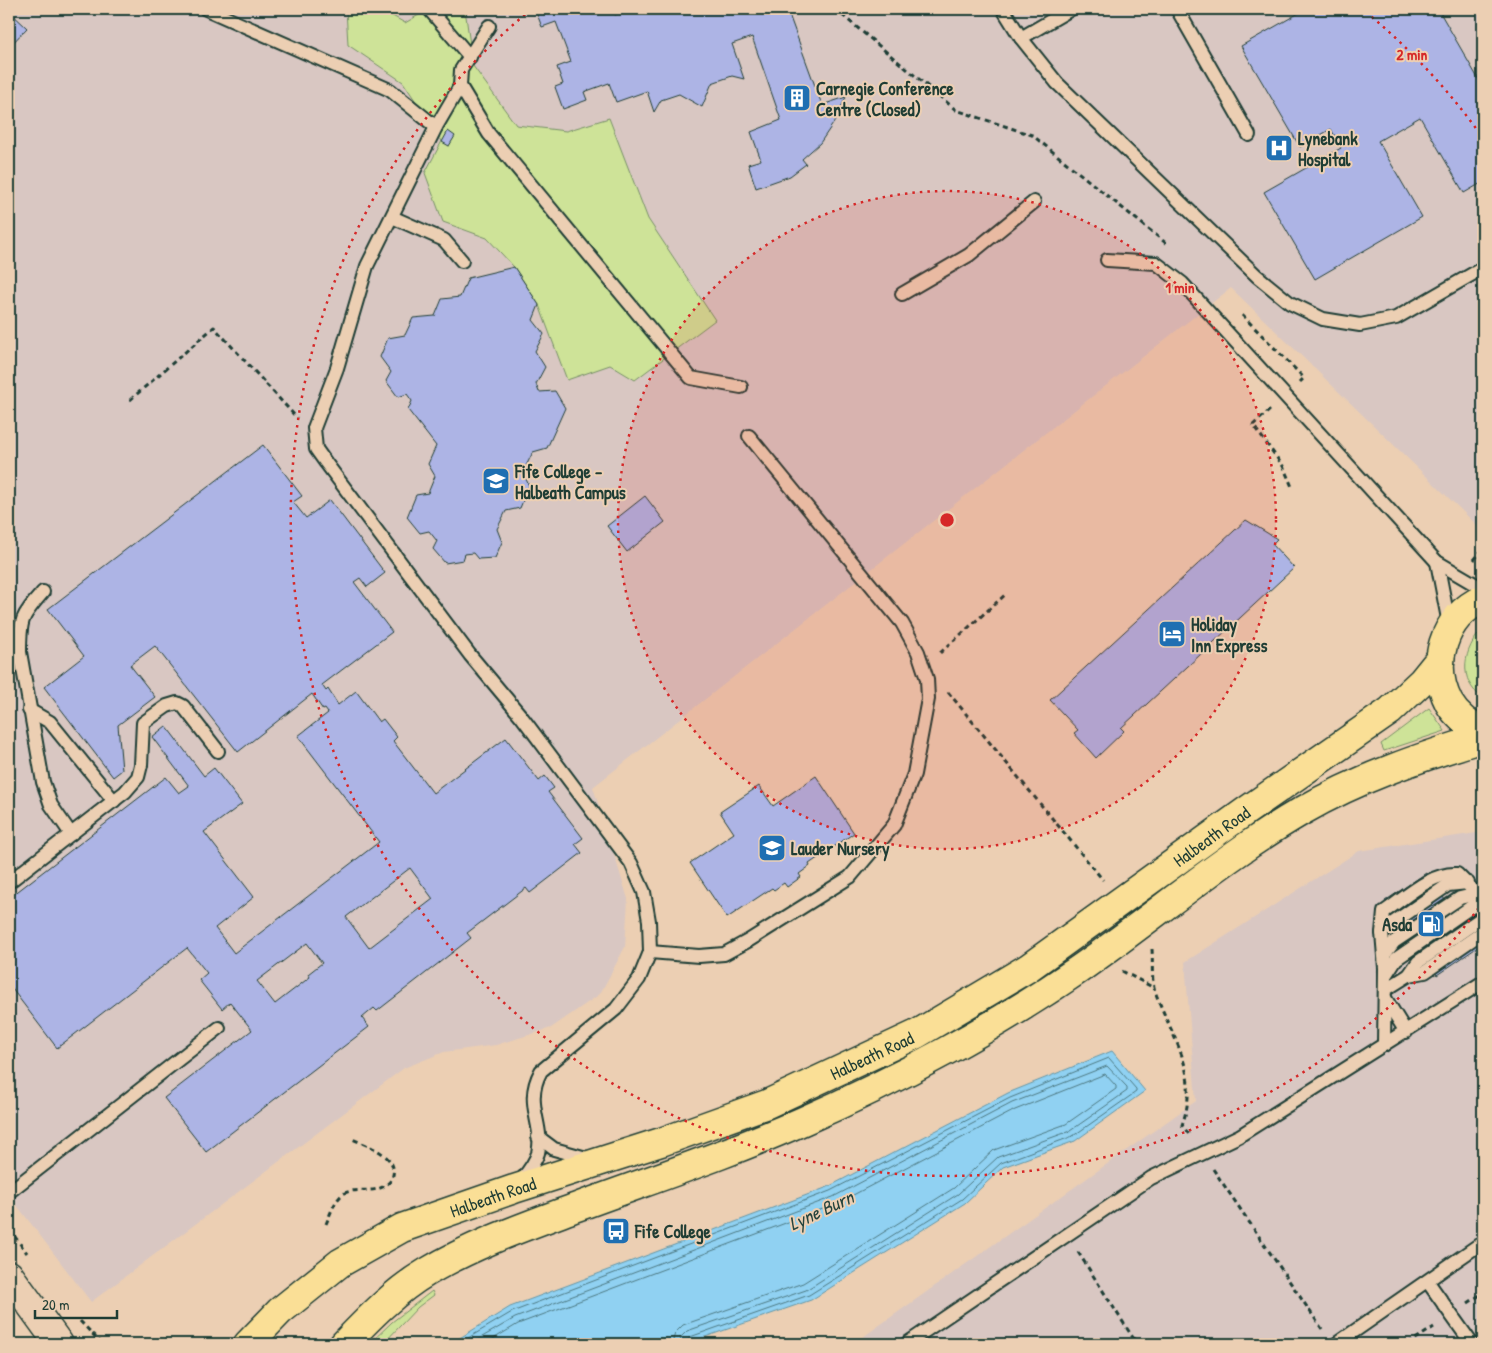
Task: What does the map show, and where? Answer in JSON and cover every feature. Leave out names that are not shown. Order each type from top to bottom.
[{"type":"main road","points":[[1483,599],[1474,603],[1457,618],[1445,638],[1439,660],[1441,683],[1450,704],[1464,721],[1483,733]]},
{"type":"main road","name":"Halbeath Road","points":[[248,1344],[280,1311],[340,1263],[402,1228],[514,1189],[662,1142],[767,1104],[917,1034],[1028,968],[1238,817],[1390,712],[1422,681],[1439,660]]},
{"type":"main road","name":"Halbeath Road","points":[[344,1344],[376,1310],[426,1272],[505,1233],[733,1150],[805,1121],[870,1089],[1021,1007],[1079,969],[1252,843],[1302,811],[1384,771],[1483,738]]},
{"type":"street","points":[[9,1275],[58,1342]]},
{"type":"lane","points":[[206,9],[390,90],[436,127]]},
{"type":"lane","points":[[429,9],[470,57]]},
{"type":"lane","points":[[1003,9],[1020,38],[1057,83],[1257,276],[1290,303],[1323,319],[1360,325],[1370,324],[1396,318],[1483,268]]},
{"type":"lane","points":[[1020,38],[1071,9]]},
{"type":"lane","points":[[1177,9],[1249,135]]},
{"type":"lane","points":[[489,26],[461,70],[460,86],[436,127],[367,266],[337,368],[314,428],[316,449],[470,655],[521,716],[631,863],[644,892],[649,921],[650,952],[639,979],[616,1009],[541,1071],[533,1096],[538,1153],[529,1170],[514,1189]]},
{"type":"lane","points":[[460,86],[489,134],[691,378],[741,387]]},
{"type":"lane","points":[[902,294],[969,255],[1034,202]]},
{"type":"lane","points":[[392,217],[444,240],[462,261]]},
{"type":"lane","points":[[1107,260],[1156,263],[1182,283],[1284,397],[1437,562],[1483,589]]},
{"type":"lane","points":[[650,952],[699,956],[724,954],[850,877],[894,825],[914,774],[926,723],[927,679],[918,652],[902,623],[749,436]]},
{"type":"lane","points":[[1437,562],[1450,629]]},
{"type":"lane","points":[[43,592],[24,614],[20,632],[20,652],[43,782],[51,805],[71,834]]},
{"type":"lane","points":[[9,882],[125,792],[138,777],[141,765],[143,723],[167,706],[177,703],[183,706],[218,751]]},
{"type":"lane","points":[[29,710],[50,722],[114,801]]},
{"type":"lane","points":[[1384,1046],[1385,994],[1382,933],[1384,912],[1437,876],[1447,873],[1457,874],[1468,883],[1481,899]]},
{"type":"lane","points":[[1384,955],[1394,942],[1460,898],[1481,899]]},
{"type":"lane","points":[[1384,976],[1396,959],[1481,899]]},
{"type":"lane","points":[[1385,994],[1409,975],[1418,962],[1483,917]]},
{"type":"lane","points":[[1409,975],[1425,972],[1483,932]]},
{"type":"lane","points":[[906,1344],[1151,1178],[1240,1136],[1483,982]]},
{"type":"lane","points":[[1385,994],[1406,1032]]},
{"type":"lane","points":[[9,1192],[219,1028]]},
{"type":"lane","points":[[538,1137],[554,1149],[573,1156],[601,1161]]},
{"type":"lane","points":[[1336,1344],[1428,1282],[1483,1242]]},
{"type":"lane","points":[[1428,1282],[1472,1344]]},
{"type":"path","points":[[835,9],[956,110],[1032,135],[1174,250]]},
{"type":"path","points":[[1237,310],[1304,378],[1253,425],[1283,466],[1293,489]]},
{"type":"path","points":[[130,400],[214,327],[302,424]]},
{"type":"path","points":[[934,659],[1006,594]]},
{"type":"path","points":[[946,688],[1106,882]]},
{"type":"path","points":[[1115,968],[1154,989]]},
{"type":"path","points":[[326,1224],[336,1202],[343,1194],[378,1189],[386,1185],[392,1178],[393,1168],[390,1160],[381,1152],[352,1139]]},
{"type":"path","points":[[1066,1234],[1137,1344]]},
{"type":"shaded area","name":"Fife College - Halbeath Campus","points":[[9,9],[1483,9],[1483,531],[1231,288],[593,787],[628,899],[625,947],[600,994],[551,1028],[496,1045],[444,1052],[404,1068],[91,1302],[9,1195]]},
{"type":"shaded area","points":[[1483,832],[1483,1344],[853,1344],[1196,1101],[1185,962],[1359,851]]},
{"type":"green space","points":[[346,9],[380,9],[405,23],[429,9],[465,9],[473,66],[516,125],[566,131],[609,118],[648,219],[715,320],[635,380],[610,365],[567,380],[539,305],[514,267],[487,238],[443,222],[425,173],[442,141],[403,82],[348,45]]},
{"type":"green space","points":[[1483,629],[1483,698],[1469,683],[1466,674],[1466,664],[1471,645]]},
{"type":"green space","points":[[1429,708],[1445,731],[1384,751],[1381,744]]},
{"type":"green space","points":[[432,1291],[434,1295],[418,1307],[383,1344],[369,1344],[392,1322]]},
{"type":"water","name":"Lyne Burn","points":[[1112,1051],[1145,1091],[1075,1141],[1003,1167],[965,1203],[811,1300],[685,1344],[450,1344],[510,1307],[828,1187],[1008,1093]]},
{"type":"building","name":"Carnegie Conference Centre (Closed)","points":[[535,9],[613,9],[615,15],[628,9],[787,9],[822,105],[846,97],[835,121],[820,143],[802,159],[806,164],[790,176],[756,188],[748,164],[761,160],[751,132],[781,120],[752,37],[732,44],[744,79],[732,76],[712,83],[702,107],[679,94],[661,100],[654,112],[647,91],[616,102],[609,83],[584,92],[587,100],[563,109],[555,87],[563,84],[557,67],[571,62],[556,22],[542,27]]},
{"type":"building","points":[[1306,9],[1438,9],[1483,87],[1483,182],[1464,193],[1420,117],[1378,141],[1422,217],[1315,279],[1264,192],[1341,148],[1331,129],[1300,147],[1241,46]]},
{"type":"building","points":[[9,11],[27,28],[9,47]]},
{"type":"building","points":[[448,131],[455,136],[449,146],[442,142]]},
{"type":"building","points":[[514,267],[539,305],[533,320],[544,334],[535,351],[545,367],[536,384],[539,392],[555,391],[565,408],[547,448],[533,452],[523,472],[529,486],[520,508],[506,511],[497,529],[502,542],[495,558],[478,559],[473,553],[465,554],[463,560],[445,563],[433,549],[437,541],[429,531],[420,533],[407,517],[416,495],[428,493],[435,476],[428,464],[436,446],[408,410],[412,401],[407,394],[398,397],[386,381],[391,372],[380,357],[388,338],[405,335],[413,318],[435,316],[442,299],[460,297],[468,278]]},
{"type":"building","points":[[263,445],[302,496],[293,502],[306,518],[330,500],[385,573],[367,587],[360,578],[354,582],[392,632],[322,685],[326,691],[328,689],[338,705],[356,691],[379,722],[383,719],[397,737],[393,741],[433,793],[506,738],[539,781],[545,776],[554,788],[548,792],[583,838],[575,844],[582,853],[530,893],[526,888],[467,933],[471,938],[377,1011],[374,1008],[362,1018],[369,1027],[206,1152],[164,1098],[252,1030],[230,1002],[222,1009],[199,980],[207,973],[187,948],[57,1048],[9,985],[9,898],[166,777],[179,793],[189,786],[152,737],[166,726],[204,776],[214,768],[242,804],[204,832],[254,897],[215,928],[234,953],[379,842],[298,736],[328,713],[325,709],[323,710],[312,694],[238,752],[155,646],[130,665],[155,697],[118,725],[122,770],[113,777],[44,687],[84,656],[48,609]],"holes":[[[410,868],[433,899],[369,948],[346,917]],[[307,943],[322,963],[308,974],[310,977],[275,1004],[257,981]]]},
{"type":"building","points":[[645,496],[665,522],[627,552],[607,526]]},
{"type":"building","name":"Holiday Inn Express","points":[[1246,520],[1277,539],[1272,544],[1294,568],[1121,728],[1124,731],[1096,758],[1074,733],[1078,730],[1050,700]]},
{"type":"building","name":"Lauder Nursery","points":[[816,776],[854,833],[809,864],[810,866],[799,874],[801,877],[787,887],[784,883],[774,890],[772,888],[727,918],[690,863],[734,833],[720,812],[759,786],[773,806]]},
{"type":"building","name":"Asda","points":[[1426,873],[1478,947],[1437,975],[1385,901]]},
{"type":"place","name":"Carnegie Conference Centre (Closed)","points":[[797,98]]},
{"type":"place","name":"Lynebank Hospital","points":[[1279,148]]},
{"type":"place","name":"Fife College - Halbeath Campus","points":[[496,481]]},
{"type":"place","name":"Holiday Inn Express","points":[[1172,634]]},
{"type":"place","name":"Lauder Nursery","points":[[772,848]]},
{"type":"place","name":"Asda","points":[[1431,924]]},
{"type":"place","name":"Fife College","points":[[616,1231]]}]
